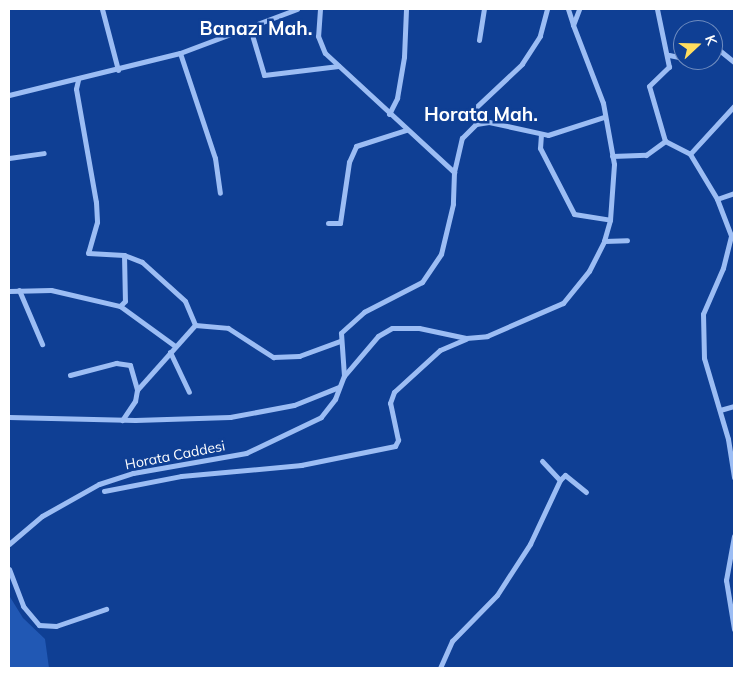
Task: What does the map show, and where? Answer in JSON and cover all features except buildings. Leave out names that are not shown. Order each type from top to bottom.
[{"type":"street","points":[[102,9],[118,70]]},
{"type":"street","points":[[9,94],[78,80],[180,53],[296,9]]},
{"type":"street","points":[[320,9],[318,36],[325,53],[406,130],[454,172]]},
{"type":"street","points":[[389,114],[397,98],[404,58],[406,9]]},
{"type":"street","points":[[479,40],[484,9]]},
{"type":"street","points":[[476,124],[473,110],[522,64],[540,36],[547,9]]},
{"type":"street","points":[[344,376],[378,336],[392,328],[419,328],[466,338],[486,336],[563,304],[589,271],[604,241],[610,220],[612,156],[601,96],[568,9]]},
{"type":"street","points":[[573,25],[579,9]]},
{"type":"street","points":[[657,9],[669,55],[670,67],[649,86],[665,141],[690,154],[716,199],[731,236],[723,268],[703,314],[704,358],[720,410],[734,478]]},
{"type":"street","points":[[250,28],[264,75],[338,66]]},
{"type":"street","points":[[180,53],[215,158],[220,193]]},
{"type":"street","points":[[723,53],[734,62]]},
{"type":"street","points":[[669,55],[673,56]]},
{"type":"street","points":[[78,80],[76,89],[96,202],[97,222],[88,253],[124,255],[142,262],[185,301],[195,324]]},
{"type":"street","points":[[690,154],[734,106]]},
{"type":"street","points":[[344,376],[341,333],[364,312],[422,282],[441,254],[453,204],[454,172],[462,138],[476,124],[489,122],[548,135],[604,117]]},
{"type":"street","points":[[328,223],[340,223],[349,162],[356,146],[406,130]]},
{"type":"street","points":[[540,134],[540,148],[574,214],[610,220]]},
{"type":"street","points":[[612,156],[646,155],[665,141]]},
{"type":"street","points":[[9,158],[44,153]]},
{"type":"street","points":[[716,199],[734,193]]},
{"type":"street","points":[[604,241],[627,240]]},
{"type":"street","points":[[120,306],[125,301],[124,255]]},
{"type":"street","points":[[19,290],[42,344]]},
{"type":"street","points":[[9,291],[51,290],[120,306],[175,346]]},
{"type":"street","points":[[195,324],[228,328],[273,357],[300,356],[340,340]]},
{"type":"street","points":[[137,390],[195,324]]},
{"type":"street","points":[[104,491],[181,476],[300,466],[395,446],[398,440],[390,403],[394,392],[440,350],[466,338]]},
{"type":"street","points":[[170,352],[188,392]]},
{"type":"street","points":[[70,376],[116,363],[130,365],[137,390],[135,402],[122,420]]},
{"type":"street","name":"Horata Caddesi","points":[[9,544],[42,516],[99,484],[133,473],[246,453],[286,435],[321,417],[335,399],[344,376]]},
{"type":"street","points":[[9,417],[122,420],[230,417],[294,405],[339,387]]},
{"type":"street","points":[[720,410],[734,406]]},
{"type":"street","points":[[542,461],[560,480]]},
{"type":"street","points":[[440,668],[452,641],[497,595],[530,544],[560,480],[565,475],[586,492]]},
{"type":"street","points":[[734,536],[726,580],[734,629]]},
{"type":"street","points":[[9,569],[23,606],[39,625],[56,626],[106,609]]},
{"type":"shaded area","points":[[9,580],[10,597],[23,618],[45,639],[49,668],[9,668]]},
{"type":"district","name":"Banazı Mah.","points":[[256,29]]},
{"type":"district","name":"Horata Mah.","points":[[481,115]]}]
